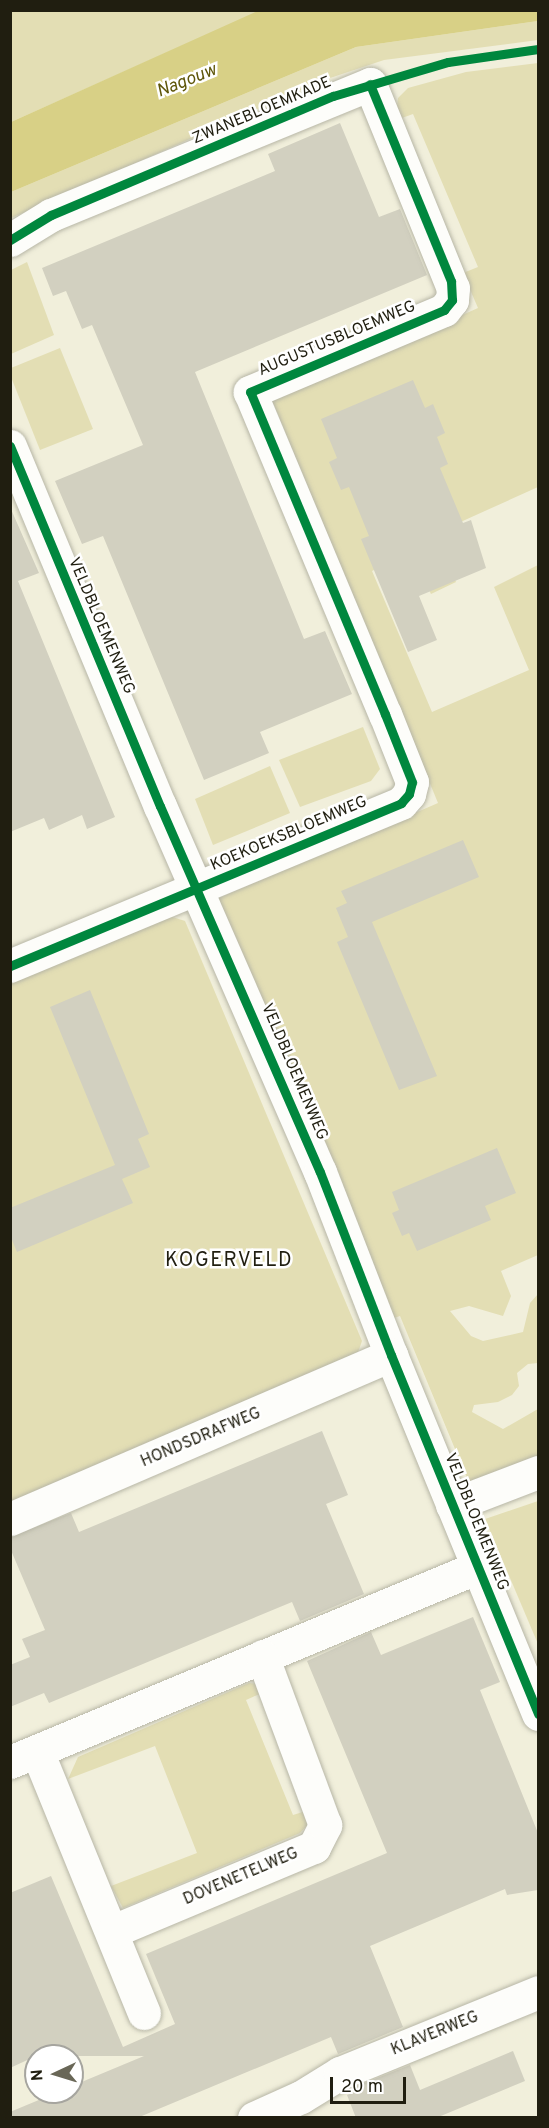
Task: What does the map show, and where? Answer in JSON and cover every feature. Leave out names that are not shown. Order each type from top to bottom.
[{"type":"street","name":"ZWANEBLOEMKADE","points":[[10,240],[51,215],[370,84]]},
{"type":"street","name":"AUGUSTUSBLOEMWEG","points":[[370,84],[451,280],[452,300],[444,310],[250,392],[389,723],[412,782],[409,794]]},
{"type":"street","name":"VELDBLOEMENWEG","points":[[10,446],[160,806],[199,888],[320,1172],[391,1355],[538,1714]]},
{"type":"street","name":"KOEKOEKSBLOEMWEG","points":[[10,966],[402,803],[409,794]]},
{"type":"street","name":"HONDSDRAFWEG","points":[[10,1519],[391,1355]]},
{"type":"street","name":"VELDBLOEMENWEG","points":[[452,1505],[538,1472]]},
{"type":"street","points":[[144,2013],[113,1931],[24,1757],[478,1567]]},
{"type":"street","name":"DOVENETELWEG","points":[[113,1931],[314,1847],[325,1825],[262,1656]]},
{"type":"street","name":"KLAVERWEG","points":[[254,2118],[305,2107],[340,2073],[538,1992]]},
{"type":"shaded area","points":[[10,11],[260,11],[11,122]]},
{"type":"shaded area","points":[[538,21],[538,40],[384,60],[321,81],[11,218],[11,192],[356,47]]},
{"type":"shaded area","points":[[538,63],[538,487],[434,534],[456,582],[431,594],[408,546],[399,558],[372,571],[432,712],[529,670],[494,587],[538,565],[538,1255],[501,1271],[511,1296],[503,1316],[469,1306],[450,1311],[471,1336],[483,1341],[523,1332],[530,1303],[538,1294],[538,1363],[528,1364],[517,1373],[519,1386],[512,1395],[498,1402],[474,1405],[472,1412],[503,1429],[538,1409],[538,1462],[472,1490],[400,1316],[394,1318],[217,899],[438,803],[272,400],[478,308],[463,273],[478,267],[413,114],[402,118],[397,107],[398,98],[408,88],[466,72]]},
{"type":"shaded area","points":[[27,262],[54,335],[11,354],[11,270]]},
{"type":"shaded area","points":[[60,348],[93,429],[40,450],[11,377],[11,368]]},
{"type":"shaded area","points":[[363,727],[380,769],[371,781],[300,807],[279,760]]},
{"type":"shaded area","points":[[270,766],[290,813],[213,845],[195,799]]},
{"type":"shaded area","points":[[163,914],[185,921],[362,1341],[356,1358],[11,1504],[11,979]]},
{"type":"shaded area","points":[[538,1501],[538,1644],[485,1519]]},
{"type":"shaded area","points":[[249,1683],[259,1684],[264,1692],[246,1700],[293,1815],[309,1810],[313,1819],[300,1833],[123,1908],[111,1886],[197,1853],[155,1746],[68,1779],[78,1757]]},
{"type":"water","name":"Nagouw","points":[[260,10],[538,10],[538,21],[356,47],[11,192],[11,122]]},
{"type":"building","points":[[340,123],[379,217],[400,209],[427,275],[195,372],[304,639],[325,631],[352,694],[260,732],[269,753],[204,780],[103,536],[82,544],[55,481],[143,445],[92,325],[82,329],[66,291],[53,296],[42,268],[275,171],[268,154]]},
{"type":"building","points":[[413,380],[425,408],[433,404],[445,433],[437,437],[448,464],[440,468],[463,523],[471,520],[486,568],[419,596],[437,640],[408,652],[361,539],[369,536],[349,487],[341,490],[329,462],[337,458],[321,419]]},
{"type":"building","points":[[10,507],[39,573],[18,581],[115,817],[87,829],[82,815],[49,830],[44,818],[10,832]]},
{"type":"building","points":[[463,840],[479,877],[372,922],[437,1076],[399,1090],[337,942],[348,937],[336,908],[347,903],[341,891]]},
{"type":"building","points":[[90,990],[149,1134],[138,1139],[150,1167],[122,1179],[133,1203],[17,1252],[10,1235],[10,1208],[115,1165],[50,1007]]},
{"type":"building","points":[[497,1148],[516,1193],[485,1206],[491,1220],[417,1251],[409,1233],[402,1236],[392,1213],[399,1210],[392,1192]]},
{"type":"building","points":[[322,1431],[348,1495],[326,1504],[364,1594],[300,1621],[292,1602],[49,1703],[44,1693],[10,1707],[10,1665],[30,1657],[22,1639],[45,1630],[10,1548],[10,1537],[71,1513],[79,1532]]},
{"type":"building","points":[[473,1617],[500,1682],[480,1690],[538,1833],[538,1890],[507,1895],[505,1889],[370,1946],[403,2027],[338,2054],[331,2037],[137,2118],[10,2118],[10,2112],[29,2104],[84,2104],[84,2081],[144,2056],[84,2056],[84,2044],[24,2044],[24,2062],[10,2068],[10,1893],[51,1876],[123,2047],[175,2024],[146,1954],[387,1853],[307,1661],[371,1632],[381,1655]]},
{"type":"building","points":[[513,2051],[525,2081],[436,2118],[356,2118],[347,2095],[354,2092],[352,2088],[410,2065],[420,2090]]},
{"type":"cycle path","points":[[10,240],[51,215],[333,96],[448,62],[538,49]]},
{"type":"cycle path","points":[[10,966],[401,803],[409,794],[412,782],[250,392],[444,310],[452,300],[451,281],[370,84]]},
{"type":"cycle path","points":[[10,446],[160,806],[320,1172],[391,1355],[538,1714]]},
{"type":"district","name":"KOGERVELD","points":[[229,1261]]}]
